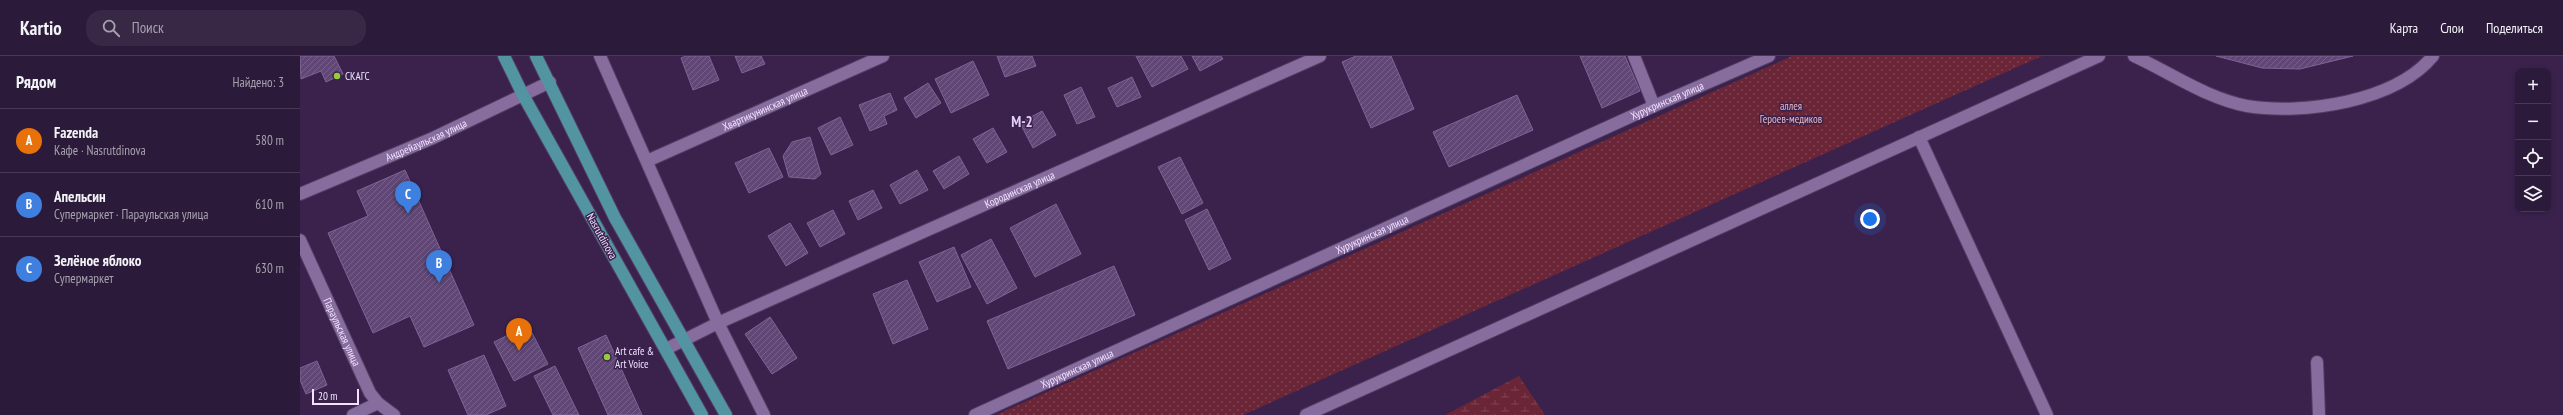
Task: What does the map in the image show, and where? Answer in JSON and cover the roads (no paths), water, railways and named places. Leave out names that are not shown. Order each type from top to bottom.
[{"type":"main road","name":"Nasrutdinova","points":[[504,56],[523,95],[702,415]]},
{"type":"main road","name":"Nasrutdinova","points":[[536,56],[615,218],[726,415]]},
{"type":"street","points":[[600,56],[718,323],[764,415]]},
{"type":"street","name":"Хвартикунинская улица","points":[[647,161],[883,56]]},
{"type":"street","name":"Кородинская улица","points":[[666,349],[718,323],[1320,56]]},
{"type":"street","points":[[1634,56],[1654,106]]},
{"type":"street","name":"Хурукринская улица","points":[[975,415],[1654,106],[1769,56]]},
{"type":"street","points":[[1306,415],[2099,56]]},
{"type":"street","points":[[2134,56],[2203,91],[2247,106],[2297,108],[2363,99],[2402,82],[2427,64],[2433,56]]},
{"type":"street","name":"Андрейаульская улица","points":[[300,194],[433,138],[550,82]]},
{"type":"street","points":[[1919,137],[2047,415]]},
{"type":"street","name":"Параульская улица","points":[[300,240],[370,393],[378,403],[394,415]]},
{"type":"street","points":[[2317,362],[2319,415]]},
{"type":"street","points":[[353,415],[378,403]]},
{"type":"place","name":"СКАГС","points":[[337,76]]},
{"type":"place","name":"Зелёное яблоко","points":[[408,214]]},
{"type":"place","name":"Апельсин","points":[[439,283]]},
{"type":"place","name":"Fazenda","points":[[519,351]]},
{"type":"place","name":"Art cafe & Art Voice","points":[[607,357]]},
{"type":"district","name":"М-2","points":[[1022,121]]},
{"type":"park label","name":"аллея Героев-медиков","points":[[1791,112]]}]
